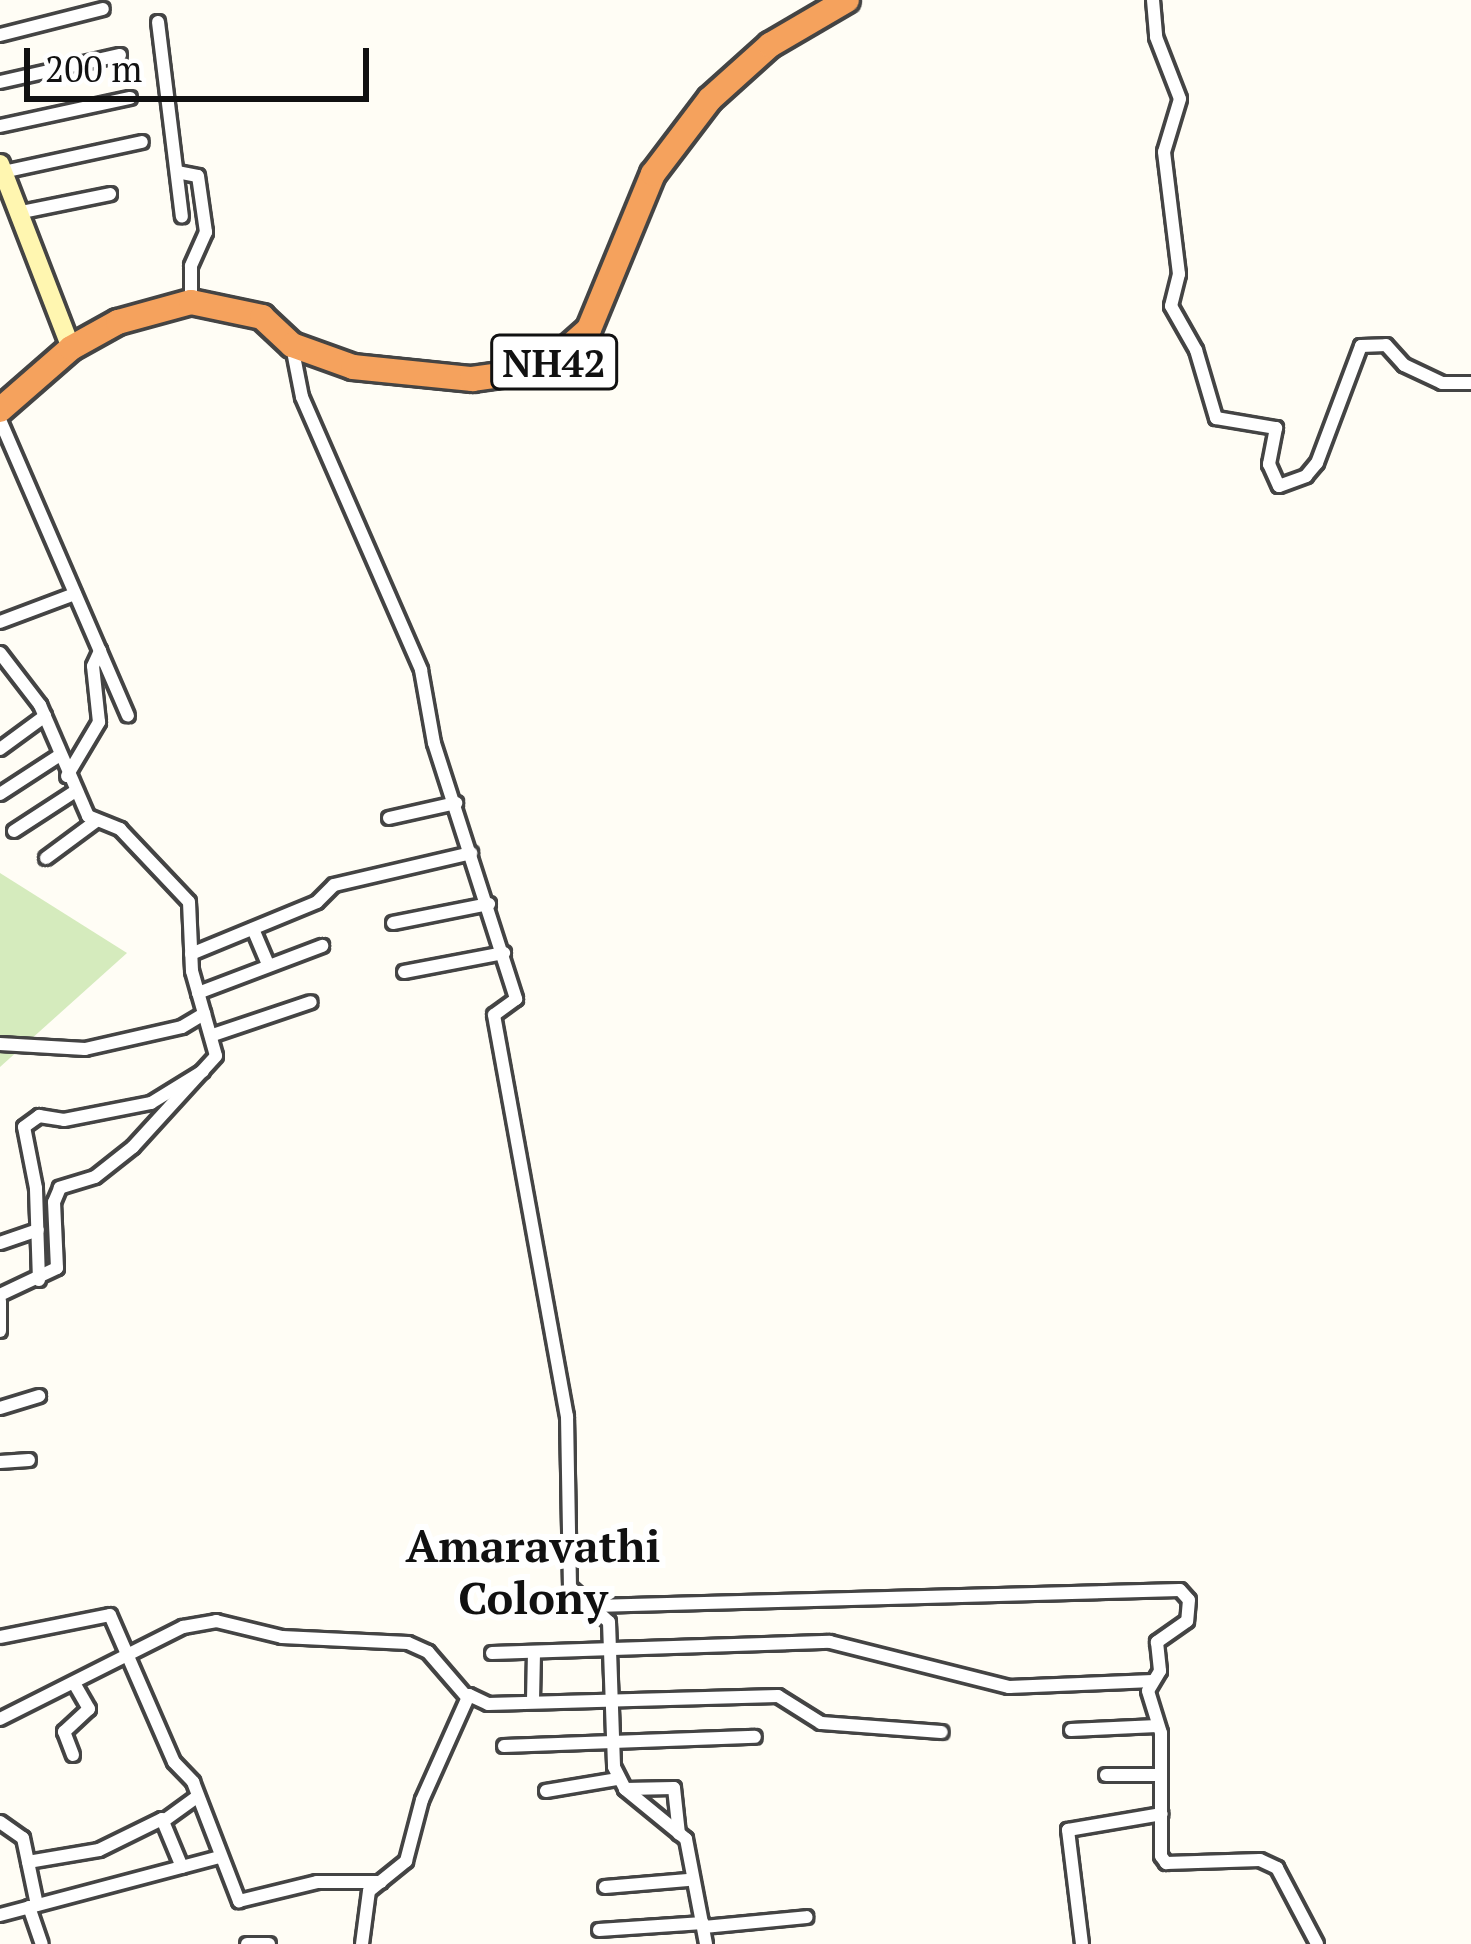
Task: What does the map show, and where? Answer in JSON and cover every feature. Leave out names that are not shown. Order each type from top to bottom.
[{"type":"highway","name":"NH42","points":[[0,410],[70,348],[118,322],[191,302],[262,317],[292,345],[416,378],[509,378],[544,369],[589,329],[653,174],[710,99],[770,45],[828,4]]},
{"type":"street","points":[[1153,0],[1156,37],[1180,99],[1164,152],[1179,280],[1172,312],[1196,350],[1216,418],[1276,428],[1269,464],[1279,486],[1317,463],[1361,346],[1386,345],[1405,365],[1447,384],[1471,383]]},
{"type":"street","points":[[0,35],[103,9]]},
{"type":"street","points":[[158,22],[182,217]]},
{"type":"street","points":[[0,82],[120,55]]},
{"type":"street","points":[[0,126],[130,98]]},
{"type":"street","points":[[70,348],[1,168],[142,142]]},
{"type":"street","points":[[177,172],[198,176],[206,232],[191,266],[191,302]]},
{"type":"street","points":[[17,214],[110,194]]},
{"type":"street","points":[[292,345],[302,397],[421,670],[470,853],[516,999],[494,1015],[567,1416],[571,1587],[609,1622],[611,1744],[622,1784],[679,1834],[690,1851],[688,1880],[706,1944]]},
{"type":"street","points":[[0,420],[128,716]]},
{"type":"street","points":[[0,622],[75,594]]},
{"type":"street","points":[[67,776],[99,722],[93,666],[100,651]]},
{"type":"street","points":[[0,653],[44,716],[74,792],[96,821],[120,830],[182,892],[194,916],[191,954],[203,1014],[213,1035],[210,1068],[102,1173],[57,1192],[57,1268],[0,1298],[0,1331]]},
{"type":"street","points":[[0,749],[44,716]]},
{"type":"street","points":[[0,794],[59,755]]},
{"type":"street","points":[[14,831],[74,792]]},
{"type":"street","points":[[389,818],[456,803]]},
{"type":"street","points":[[46,858],[96,821]]},
{"type":"street","points":[[191,954],[317,902],[334,885],[470,853]]},
{"type":"street","points":[[394,923],[489,904]]},
{"type":"street","points":[[253,928],[268,965]]},
{"type":"street","points":[[198,993],[322,946]]},
{"type":"street","points":[[404,972],[504,953]]},
{"type":"street","points":[[213,1035],[311,1002]]},
{"type":"street","points":[[0,1044],[86,1049],[182,1028],[203,1014]]},
{"type":"street","points":[[39,1280],[38,1230],[22,1135],[30,1120],[146,1104],[210,1068]]},
{"type":"street","points":[[0,1243],[38,1230]]},
{"type":"street","points":[[0,1408],[39,1396]]},
{"type":"street","points":[[0,1462],[29,1460]]},
{"type":"street","points":[[593,1606],[1180,1590],[1189,1600],[1186,1621],[1157,1642],[1160,1671],[1153,1681],[1166,1863],[1235,1858],[1277,1868],[1317,1944]]},
{"type":"street","points":[[0,1637],[104,1614],[197,1797],[242,1902],[317,1882],[380,1882]]},
{"type":"street","points":[[0,1719],[183,1627],[221,1621],[282,1637],[408,1643],[428,1652],[466,1696],[533,1700],[778,1696],[820,1723],[942,1732]]},
{"type":"street","points":[[492,1653],[611,1653],[830,1642],[1009,1687],[1153,1681]]},
{"type":"street","points":[[533,1700],[534,1653]]},
{"type":"street","points":[[74,1683],[89,1713],[64,1732],[74,1755]]},
{"type":"street","points":[[362,1944],[363,1908],[380,1882],[406,1862],[422,1799],[466,1696]]},
{"type":"street","points":[[1071,1730],[1157,1726]]},
{"type":"street","points":[[504,1746],[755,1737]]},
{"type":"street","points":[[1106,1775],[1162,1775]]},
{"type":"street","points":[[546,1791],[622,1784],[674,1788],[679,1834]]},
{"type":"street","points":[[28,1862],[99,1850],[165,1820],[197,1797]]},
{"type":"street","points":[[1082,1944],[1070,1826],[1162,1814]]},
{"type":"street","points":[[165,1820],[182,1867]]},
{"type":"street","points":[[0,1822],[21,1834],[41,1944]]},
{"type":"street","points":[[0,1915],[220,1856]]},
{"type":"street","points":[[605,1887],[688,1880]]},
{"type":"street","points":[[598,1930],[807,1916]]},
{"type":"street","points":[[247,1944],[269,1944]]},
{"type":"green space","points":[[0,873],[127,953],[0,1067]]},
{"type":"district","name":"Amaravathi Colony","points":[[533,1572]]}]
